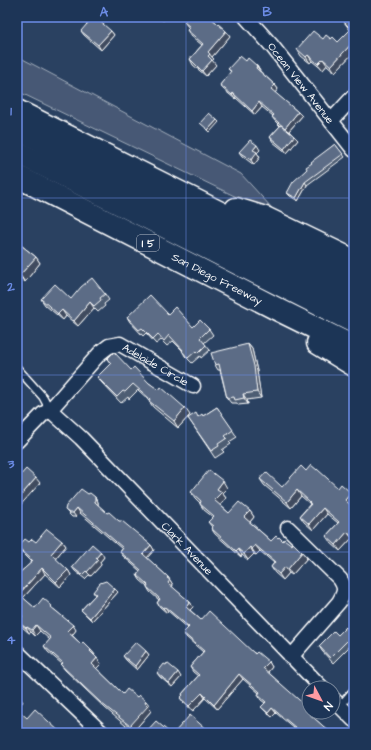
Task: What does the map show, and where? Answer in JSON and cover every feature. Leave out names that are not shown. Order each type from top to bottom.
[{"type":"highway","points":[[17,111],[354,280]]},
{"type":"highway","points":[[17,128],[354,302]]},
{"type":"highway","points":[[17,152],[354,322]]},
{"type":"highway","name":"San Diego Freeway","points":[[17,176],[354,347]]},
{"type":"highway","points":[[179,192],[265,218],[354,261]]},
{"type":"highway","points":[[279,310],[319,344],[354,366]]},
{"type":"street","name":"Ocean View Avenue","points":[[246,17],[272,46],[354,150]]},
{"type":"street","points":[[331,121],[354,96]]},
{"type":"street","name":"Adelaide Circle","points":[[50,410],[100,353],[109,346],[120,344],[193,386]]},
{"type":"street","points":[[17,441],[43,414],[50,410]]},
{"type":"street","name":"Clark Avenue","points":[[50,410],[81,438],[314,680]]},
{"type":"street","points":[[288,528],[340,579],[345,586],[344,595],[339,602],[291,657]]},
{"type":"street","points":[[17,652],[102,733]]},
{"type":"street","points":[[341,708],[354,720]]},
{"type":"lane","points":[[17,368],[43,397],[50,410]]},
{"type":"lane","points":[[341,699],[354,690]]},
{"type":"shaded area","points":[[17,56],[241,174],[282,219],[17,91]]},
{"type":"building","points":[[93,17],[95,17],[111,31],[98,45],[81,31]]},
{"type":"building","points":[[188,17],[210,17],[226,31],[208,52],[210,54],[208,56],[212,60],[202,71],[190,59],[203,44],[187,30],[190,27],[184,22]]},
{"type":"building","points":[[349,17],[354,17],[354,41],[331,66],[323,59],[318,64],[308,55],[306,57],[297,49],[313,31],[323,39],[326,35],[331,39],[333,37],[338,42],[351,29],[344,22]]},
{"type":"building","points":[[240,56],[246,61],[248,58],[257,66],[256,68],[275,85],[271,89],[298,112],[285,128],[272,117],[274,115],[259,102],[252,111],[233,93],[232,95],[220,85],[231,71],[228,69]]},
{"type":"building","points":[[209,113],[217,120],[208,130],[200,123]]},
{"type":"building","points":[[281,125],[294,136],[284,149],[270,137]]},
{"type":"building","points":[[250,140],[257,145],[253,150],[257,152],[251,160],[239,152]]},
{"type":"building","points":[[335,144],[343,154],[305,182],[296,198],[287,193],[293,182],[307,169],[306,167]]},
{"type":"building","points":[[17,242],[36,257],[20,275],[17,273]]},
{"type":"building","points":[[92,278],[105,294],[94,306],[90,302],[74,321],[62,310],[58,314],[41,299],[55,284],[71,299],[81,287]]},
{"type":"building","points":[[150,295],[168,314],[175,307],[193,327],[200,320],[209,329],[200,338],[206,345],[198,353],[196,351],[188,358],[182,351],[183,350],[169,335],[164,341],[158,334],[153,339],[142,328],[139,330],[127,317]]},
{"type":"building","points":[[248,344],[254,366],[257,392],[243,394],[244,398],[235,400],[234,397],[227,398],[219,364],[215,365],[211,353]]},
{"type":"building","points":[[114,352],[131,370],[134,367],[149,383],[159,390],[161,387],[185,408],[174,421],[149,401],[150,399],[133,384],[117,397],[97,377],[111,363],[107,359]]},
{"type":"building","points":[[217,407],[233,430],[225,436],[227,438],[218,444],[219,446],[211,451],[188,418],[196,413],[198,417],[202,414],[203,416]]},
{"type":"building","points":[[311,465],[338,488],[341,484],[351,493],[345,500],[354,508],[354,538],[347,532],[336,545],[326,536],[339,522],[323,508],[309,524],[300,516],[311,504],[297,490],[287,502],[260,479],[266,472],[282,487],[301,466],[306,471]]},
{"type":"building","points":[[26,469],[36,478],[17,500],[17,477],[18,478]]},
{"type":"building","points":[[209,470],[223,481],[217,489],[222,492],[214,500],[229,513],[239,502],[250,511],[244,517],[271,541],[276,536],[278,538],[279,537],[283,541],[284,539],[292,545],[293,543],[302,552],[288,569],[285,567],[279,574],[271,567],[275,562],[255,545],[252,549],[250,547],[244,554],[238,549],[236,551],[211,528],[213,526],[208,522],[214,516],[200,504],[201,501],[191,492]]},
{"type":"building","points":[[81,489],[95,497],[95,502],[107,513],[109,512],[119,521],[122,521],[151,545],[143,554],[168,577],[167,578],[170,580],[168,583],[190,602],[186,607],[201,620],[209,611],[255,654],[257,652],[269,662],[263,668],[301,702],[301,720],[316,720],[331,733],[302,733],[272,708],[268,713],[261,707],[266,702],[258,695],[260,692],[239,674],[214,705],[202,693],[189,706],[180,698],[199,675],[190,667],[204,651],[183,633],[189,627],[165,607],[163,608],[157,603],[160,599],[137,575],[141,570],[120,552],[123,548],[77,508],[73,513],[69,513],[65,510],[66,506]]},
{"type":"building","points":[[47,529],[62,541],[51,554],[68,570],[56,582],[42,568],[19,594],[35,608],[43,598],[52,606],[51,607],[73,625],[67,631],[81,644],[83,642],[91,650],[90,651],[97,658],[92,664],[123,694],[127,689],[137,697],[139,695],[146,701],[145,703],[148,706],[130,726],[101,703],[61,665],[63,663],[44,646],[51,638],[36,625],[32,630],[27,627],[26,628],[18,622],[23,616],[18,612],[19,610],[17,608],[17,575],[33,561],[18,547],[25,539],[29,542],[32,539],[36,542]]},
{"type":"building","points":[[17,539],[22,543],[17,549]]},
{"type":"building","points":[[92,544],[101,552],[96,558],[98,560],[87,572],[86,571],[82,575],[72,567]]},
{"type":"building","points":[[106,581],[115,589],[90,618],[81,610],[96,594],[93,592],[100,583]]},
{"type":"building","points":[[346,627],[353,635],[330,658],[319,646],[334,631],[338,635]]},
{"type":"building","points":[[136,642],[146,651],[135,666],[123,656]]},
{"type":"building","points":[[167,663],[178,672],[169,683],[157,673],[164,664],[166,665]]},
{"type":"building","points":[[17,709],[27,718],[35,709],[61,733],[40,733],[35,729],[31,733],[17,733]]},
{"type":"building","points":[[190,715],[208,731],[206,733],[174,733]]},
{"type":"building","points":[[156,721],[170,733],[145,733]]}]
